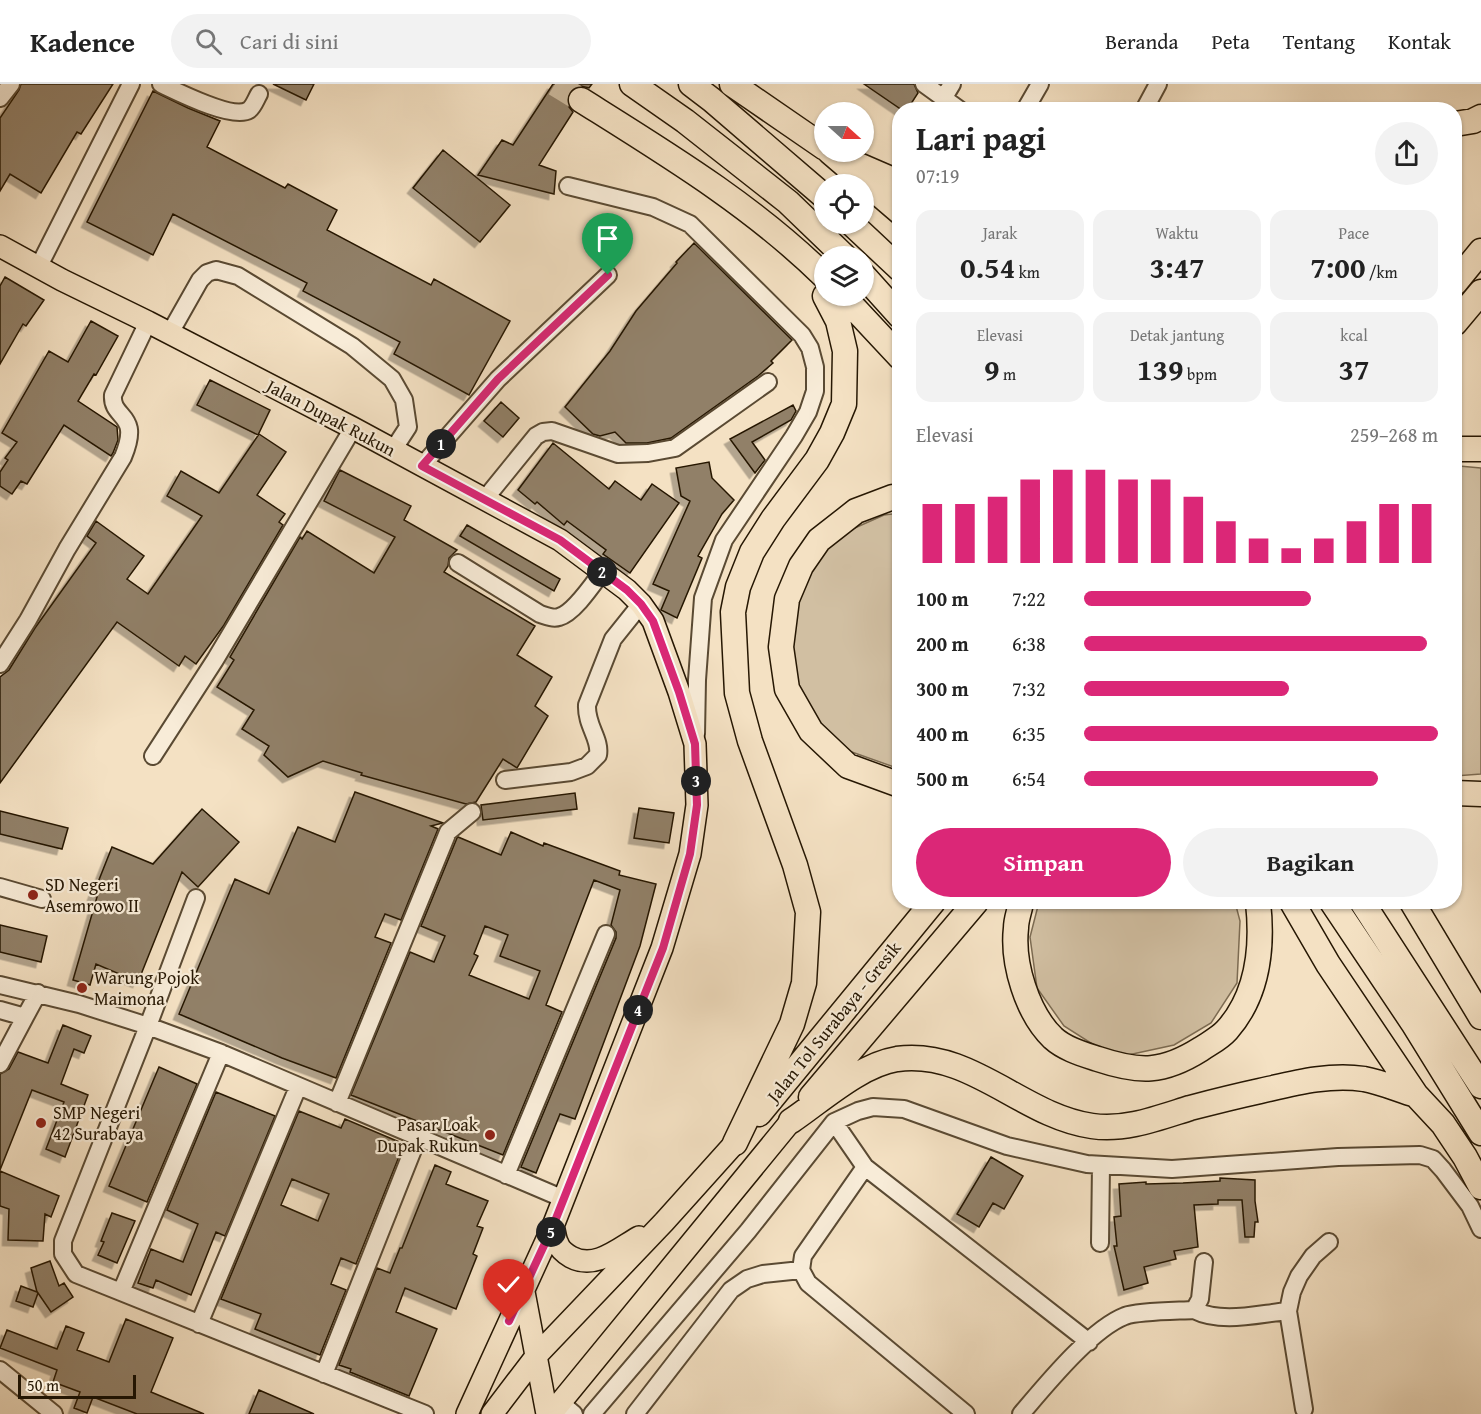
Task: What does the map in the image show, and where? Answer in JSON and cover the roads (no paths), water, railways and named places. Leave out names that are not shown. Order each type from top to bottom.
[{"type":"highway","points":[[632,84],[685,121],[788,202],[834,246]]},
{"type":"highway","points":[[691,84],[814,188]]},
{"type":"highway","points":[[732,84],[814,140]]},
{"type":"highway","points":[[581,100],[693,171],[750,211],[814,266]]},
{"type":"highway","points":[[1462,123],[1481,117]]},
{"type":"highway","points":[[842,162],[892,205]]},
{"type":"highway","points":[[851,162],[892,180]]},
{"type":"highway","points":[[863,234],[892,262]]},
{"type":"highway","points":[[1462,274],[1481,251]]},
{"type":"highway","points":[[805,257],[814,274]]},
{"type":"highway","points":[[874,287],[892,307]]},
{"type":"highway","points":[[1462,315],[1481,292]]},
{"type":"highway","points":[[735,1143],[792,1024],[804,983],[808,912],[795,865],[750,741],[737,693],[733,612],[738,587],[752,552],[773,519],[817,460],[844,404],[845,351],[838,321],[830,306]]},
{"type":"highway","points":[[852,306],[892,348]]},
{"type":"highway","points":[[1462,449],[1481,449]]},
{"type":"highway","points":[[892,497],[856,511],[819,540],[801,566],[787,599],[781,647],[787,689],[811,731],[848,766],[892,781]]},
{"type":"highway","points":[[1462,793],[1481,794]]},
{"type":"highway","name":"Jalan Tol Surabaya - Gresik","points":[[735,1143],[927,909]]},
{"type":"highway","name":"Jalan Tol Surabaya - Gresik","points":[[791,1120],[970,909]]},
{"type":"highway","points":[[1020,909],[1015,929],[1017,957],[1026,996],[1040,1022],[1054,1039],[1076,1052],[1125,1068],[1155,1069],[1180,1062],[1218,1038],[1227,1031],[1242,1011],[1252,989],[1259,962],[1261,932],[1259,909]]},
{"type":"highway","points":[[1296,909],[1328,964],[1416,1095],[1443,1124],[1481,1187]]},
{"type":"highway","points":[[1337,909],[1413,1023],[1481,1133]]},
{"type":"highway","points":[[1367,909],[1481,1086]]},
{"type":"highway","points":[[1416,909],[1481,1017]]},
{"type":"highway","points":[[791,1120],[866,1069],[896,1059],[922,1059],[952,1064],[986,1079],[1043,1111],[1090,1126],[1117,1128],[1212,1102],[1326,1077],[1364,1080],[1416,1095]]},
{"type":"main road","name":"Jalan Dupak Rukun","points":[[0,246],[62,280],[353,428],[560,540],[627,590],[653,621],[695,744],[697,805],[687,864],[663,948],[564,1199],[468,1414]]},
{"type":"main road","points":[[558,1411],[791,1120]]},
{"type":"main road","points":[[492,1414],[537,1355],[664,1222],[735,1143]]},
{"type":"main road","points":[[553,1226],[558,1245],[566,1254],[576,1260],[589,1263],[601,1259],[664,1222]]},
{"type":"main road","points":[[524,1292],[537,1355],[558,1411]]},
{"type":"street","points":[[0,98],[10,84]]},
{"type":"street","points":[[39,266],[131,84]]},
{"type":"street","points":[[161,84],[233,113],[252,108],[259,94]]},
{"type":"street","points":[[924,84],[948,102]]},
{"type":"street","points":[[944,99],[952,84]]},
{"type":"street","points":[[1030,102],[1040,84]]},
{"type":"street","points":[[1148,102],[1158,84]]},
{"type":"street","points":[[568,186],[653,207],[690,224],[802,335],[810,348],[815,367],[815,391],[808,412],[795,436],[724,540],[703,598],[695,744]]},
{"type":"street","points":[[170,333],[190,295],[207,273],[216,270],[238,276],[352,346],[392,379],[405,400],[408,427],[393,450]]},
{"type":"street","points":[[422,466],[498,379],[608,275]]},
{"type":"street","points":[[0,664],[28,620],[129,444],[130,428],[113,401],[113,395],[148,322]]},
{"type":"street","points":[[484,500],[536,436],[543,432],[552,431],[618,454],[648,453],[675,448],[768,382]]},
{"type":"street","points":[[153,756],[227,640],[353,428]]},
{"type":"street","points":[[458,563],[540,614],[551,617],[559,617],[566,613],[588,591],[602,572]]},
{"type":"street","points":[[505,780],[571,771],[587,765],[597,755],[598,745],[586,716],[587,705],[614,639],[641,604]]},
{"type":"street","points":[[337,1103],[448,832],[472,812]]},
{"type":"street","points":[[0,887],[42,900]]},
{"type":"street","points":[[196,898],[63,1241],[63,1254],[76,1274],[425,1414]]},
{"type":"street","points":[[506,1175],[606,934]]},
{"type":"street","points":[[0,985],[38,993],[148,1026],[221,1053],[564,1199]]},
{"type":"street","points":[[0,1064],[38,993]]},
{"type":"street","points":[[0,1010],[25,1017]]},
{"type":"street","points":[[121,1292],[221,1053]]},
{"type":"street","points":[[199,1324],[298,1087]]},
{"type":"street","points":[[592,1414],[748,1232],[834,1122],[873,1107],[904,1109],[1007,1146],[1087,1164],[1172,1169],[1420,1155],[1433,1159],[1443,1170],[1470,1206],[1481,1229]]},
{"type":"street","points":[[834,1122],[866,1167],[1089,1342]]},
{"type":"street","points":[[324,1374],[418,1137]]},
{"type":"street","points":[[1100,1243],[1101,1165]]},
{"type":"street","points":[[866,1167],[803,1256],[801,1270],[808,1283],[966,1414]]},
{"type":"street","points":[[1304,1409],[1288,1311],[1292,1292],[1299,1276],[1312,1256],[1329,1242]]},
{"type":"street","points":[[1194,1310],[1200,1299],[1204,1262]]},
{"type":"street","points":[[635,1414],[731,1290],[755,1276],[801,1270]]},
{"type":"street","points":[[1021,1414],[1054,1376],[1089,1342],[1108,1325],[1127,1316],[1194,1310],[1218,1318],[1288,1311]]},
{"type":"street","points":[[0,1370],[54,1414]]},
{"type":"tunnel","points":[[555,84],[581,100]]},
{"type":"place","name":"SD Negeri Asemrowo II","points":[[33,895]]},
{"type":"place","name":"Warung Pojok Maimona","points":[[82,988]]},
{"type":"place","name":"SMP Negeri 42 Surabaya","points":[[41,1123]]},
{"type":"place","name":"Pasar Loak Dupak Rukun","points":[[490,1135]]}]
